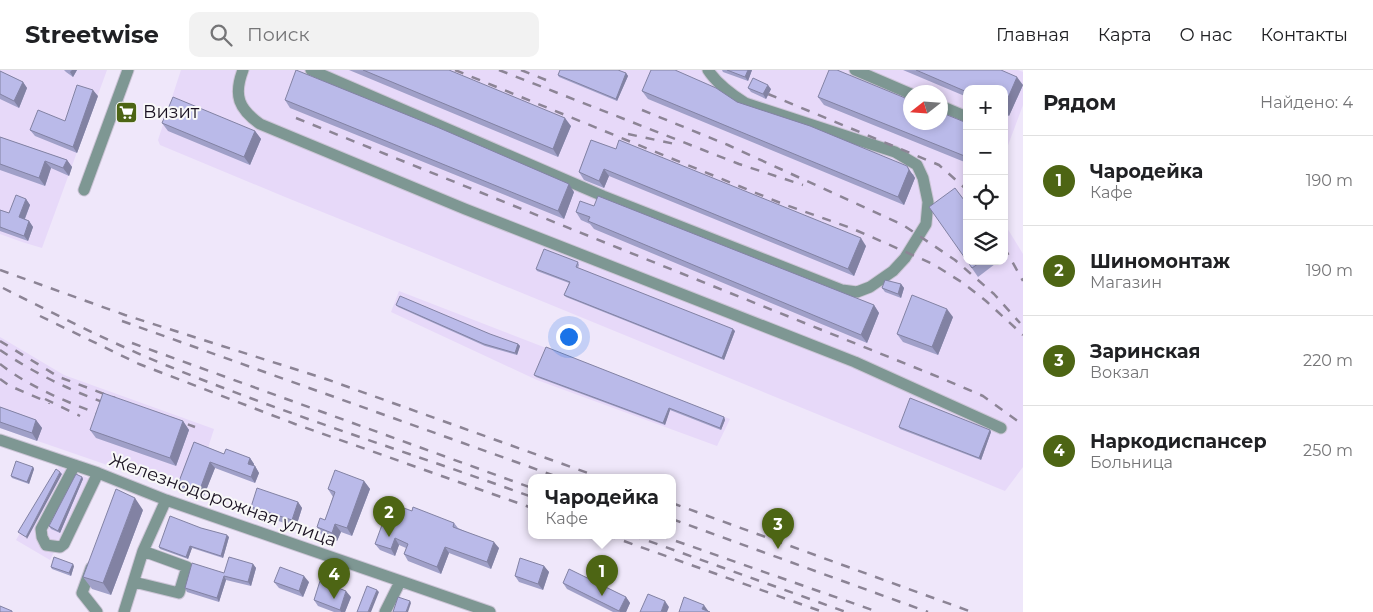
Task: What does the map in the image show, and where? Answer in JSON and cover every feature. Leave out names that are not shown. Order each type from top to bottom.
[{"type":"street","points":[[84,190],[128,70]]},
{"type":"street","points":[[243,70],[238,94],[240,104],[247,115],[260,124],[465,209],[856,362],[1001,428]]},
{"type":"street","points":[[311,70],[603,196],[842,290],[857,292],[870,287],[893,271],[905,258],[926,224],[928,202],[923,178],[917,165],[895,152],[745,103],[730,93],[708,70]]},
{"type":"street","points":[[855,70],[903,91]]},
{"type":"street","points":[[948,109],[963,115]]},
{"type":"street","name":"Железнодорожная улица","points":[[0,440],[98,473],[166,500],[490,612]]},
{"type":"street","points":[[75,465],[40,529],[46,545],[60,547],[64,544],[98,473]]},
{"type":"street","points":[[124,612],[143,551],[166,500]]},
{"type":"street","points":[[134,582],[179,593],[187,567],[143,551]]},
{"type":"street","points":[[94,559],[82,593],[97,612]]},
{"type":"street","points":[[385,612],[400,582]]},
{"type":"shaded area","points":[[0,70],[107,70],[42,248],[0,234]]},
{"type":"shaded area","points":[[181,70],[1018,70],[1023,72],[1023,105],[1008,145],[1008,85],[963,85],[963,265],[1008,265],[1008,230],[1023,254],[1023,467],[1005,491],[160,145],[158,140]]},
{"type":"shaded area","points":[[399,291],[730,419],[717,446],[537,380],[391,312]]},
{"type":"shaded area","points":[[0,337],[64,375],[214,429],[207,451],[219,456],[203,498],[0,428]]},
{"type":"shaded area","points":[[59,467],[91,479],[50,560],[16,540]]},
{"type":"building","points":[[296,70],[437,127],[569,184],[558,211],[285,100]]},
{"type":"building","points":[[363,70],[449,70],[565,118],[553,149]]},
{"type":"building","points":[[560,70],[618,70],[626,73],[616,99],[558,75]]},
{"type":"building","points":[[651,70],[675,70],[716,88],[737,102],[810,126],[907,166],[909,170],[898,197],[642,91]]},
{"type":"building","points":[[727,70],[748,70],[745,77]]},
{"type":"building","points":[[829,70],[837,70],[903,97],[903,130],[948,130],[948,115],[963,121],[963,155],[818,97]]},
{"type":"building","points":[[916,70],[1001,70],[1017,77],[1008,98],[1008,85],[963,85],[963,90]]},
{"type":"building","points":[[0,71],[23,82],[14,101],[0,94]]},
{"type":"building","points":[[753,78],[768,85],[763,94],[748,88]]},
{"type":"building","points":[[77,85],[93,90],[73,147],[30,130],[38,110],[65,121]]},
{"type":"building","points":[[173,97],[255,131],[244,157],[162,123]]},
{"type":"building","points":[[123,102],[131,105],[126,117],[119,114]]},
{"type":"building","points":[[0,137],[67,160],[63,168],[45,161],[39,178],[0,164]]},
{"type":"building","points":[[591,140],[616,149],[619,140],[861,238],[848,269],[604,169],[599,181],[579,172]]},
{"type":"building","points":[[955,188],[963,199],[963,255],[929,207]]},
{"type":"building","points":[[16,195],[26,199],[19,217],[29,221],[24,236],[0,227],[0,210],[9,213]]},
{"type":"building","points":[[598,196],[874,305],[861,335],[588,221],[590,217],[576,212],[580,201],[594,206]]},
{"type":"building","points":[[544,249],[578,262],[576,267],[733,329],[722,358],[564,295],[570,282],[536,269]]},
{"type":"building","points":[[885,280],[901,284],[898,294],[882,288]]},
{"type":"building","points":[[912,295],[947,309],[932,347],[897,334]]},
{"type":"building","points":[[400,296],[518,344],[515,353],[484,344],[396,305]]},
{"type":"building","points":[[546,347],[724,417],[720,428],[669,408],[663,423],[534,375]]},
{"type":"building","points":[[103,393],[183,421],[170,458],[90,430]]},
{"type":"building","points":[[910,398],[990,430],[979,458],[899,427]]},
{"type":"building","points":[[0,407],[36,420],[32,433],[0,422]]},
{"type":"building","points":[[194,442],[224,454],[226,449],[250,458],[248,464],[255,466],[251,477],[210,462],[199,492],[178,484]]},
{"type":"building","points":[[16,461],[33,467],[27,482],[11,476]]},
{"type":"building","points":[[56,469],[60,472],[26,537],[18,532]]},
{"type":"building","points":[[335,470],[364,481],[347,528],[335,524],[332,533],[317,527],[320,518],[325,520],[335,492],[328,489]]},
{"type":"building","points":[[76,474],[82,477],[58,531],[49,526]]},
{"type":"building","points":[[257,488],[298,502],[292,520],[251,507]]},
{"type":"building","points":[[116,489],[135,498],[103,583],[83,577]]},
{"type":"building","points":[[390,503],[412,511],[413,507],[454,523],[453,527],[494,542],[487,562],[445,547],[437,567],[404,554],[408,544],[395,538],[391,549],[375,544]]},
{"type":"building","points":[[170,516],[201,528],[227,535],[221,556],[190,546],[186,557],[159,547]]},
{"type":"building","points":[[54,557],[73,564],[69,573],[51,567]]},
{"type":"building","points":[[229,557],[253,564],[248,582],[224,576],[217,598],[185,588],[192,563],[224,573]]},
{"type":"building","points":[[520,558],[544,566],[538,584],[515,576]]},
{"type":"building","points":[[280,567],[304,576],[299,591],[274,582]]},
{"type":"building","points":[[569,569],[626,597],[619,611],[563,583]]},
{"type":"building","points":[[320,581],[346,591],[340,610],[314,600]]},
{"type":"building","points":[[367,586],[377,590],[368,612],[357,612]]},
{"type":"building","points":[[648,594],[665,601],[661,612],[640,612]]},
{"type":"building","points":[[398,597],[410,601],[406,612],[393,612]]},
{"type":"building","points":[[684,597],[704,605],[702,609],[710,612],[679,612]]},
{"type":"building","points":[[0,606],[12,611],[12,612],[0,612]]},
{"type":"railway","points":[[455,70],[783,204],[851,228],[933,264],[963,283],[986,301],[1023,335]]},
{"type":"railway","points":[[499,70],[739,164],[803,185]]},
{"type":"railway","points":[[521,70],[546,80]]},
{"type":"railway","points":[[768,94],[939,165],[963,186]]},
{"type":"railway","points":[[642,110],[728,145],[903,225],[955,260],[994,294],[1020,323]]},
{"type":"railway","points":[[296,118],[941,378],[983,396],[1023,425]]},
{"type":"railway","points":[[628,134],[675,144]]},
{"type":"railway","points":[[1008,254],[1023,281]]},
{"type":"railway","points":[[0,270],[125,315],[326,379],[591,474]]},
{"type":"railway","points":[[3,288],[126,348],[213,384],[528,496]]},
{"type":"railway","points":[[40,316],[139,364],[295,424],[528,507]]},
{"type":"railway","points":[[122,321],[550,474]]},
{"type":"railway","points":[[0,341],[59,377],[115,398]]},
{"type":"railway","points":[[132,343],[528,487]]},
{"type":"railway","points":[[0,350],[52,380],[108,404]]},
{"type":"railway","points":[[0,364],[37,387],[63,400],[104,416]]},
{"type":"railway","points":[[0,379],[10,386],[50,403]]},
{"type":"railway","points":[[45,399],[80,416]]},
{"type":"railway","points":[[171,418],[195,427]]},
{"type":"railway","points":[[676,504],[972,612]]},
{"type":"railway","points":[[676,520],[928,612]]},
{"type":"railway","points":[[618,539],[823,612]]},
{"type":"railway","points":[[643,539],[846,612]]},
{"type":"railway","points":[[670,539],[878,612]]},
{"type":"place","name":"Визит","points":[[127,112]]},
{"type":"place","name":"Шиномонтаж","points":[[389,537]]},
{"type":"place","name":"Заринская","points":[[778,549]]},
{"type":"place","name":"Чародейка","points":[[602,596]]},
{"type":"place","name":"Наркодиспансер","points":[[334,599]]}]
